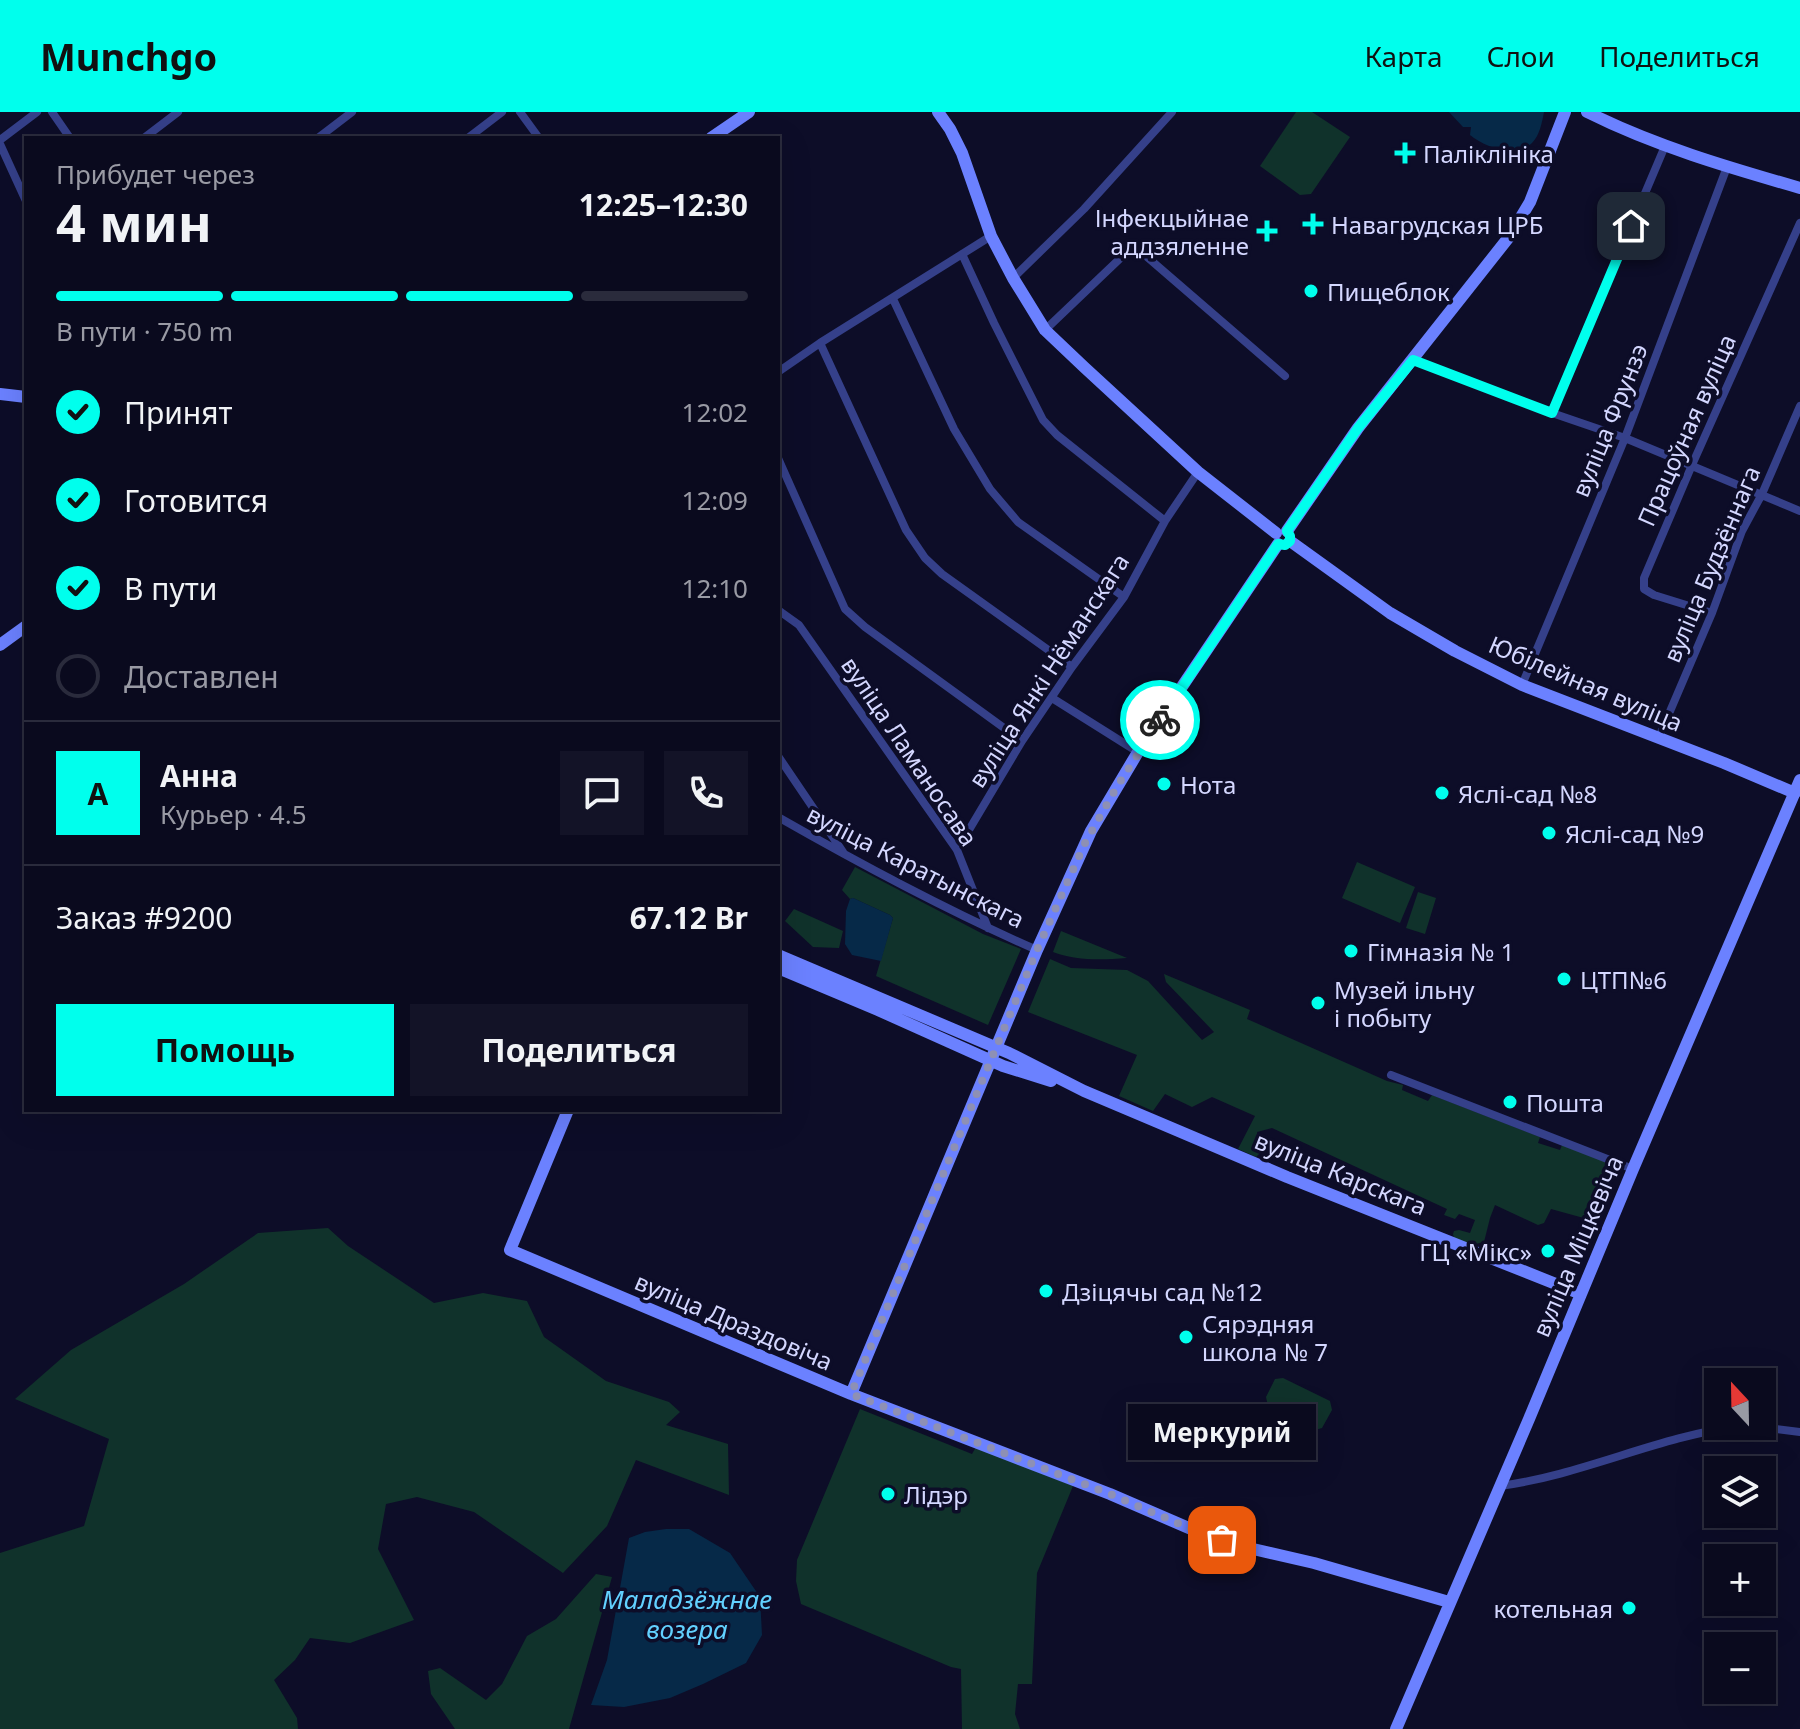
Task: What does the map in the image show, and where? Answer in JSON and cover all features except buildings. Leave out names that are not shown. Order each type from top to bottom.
[{"type":"street","points":[[24,196],[0,142],[37,112]]},
{"type":"street","points":[[52,112],[69,136]]},
{"type":"street","points":[[147,136],[178,112]]},
{"type":"street","points":[[321,136],[352,112]]},
{"type":"street","points":[[471,136],[502,112]]},
{"type":"street","points":[[520,112],[538,136]]},
{"type":"street","points":[[714,136],[749,112]]},
{"type":"street","name":"Юбілейная вуліца","points":[[938,112],[962,153],[991,236],[1045,330],[1198,472],[1390,613],[1455,651],[1522,685],[1795,793]]},
{"type":"street","points":[[1013,278],[1084,209],[1172,112]]},
{"type":"street","points":[[851,1394],[1037,950],[1091,831],[1138,752],[1358,428],[1516,226],[1530,202],[1565,112]]},
{"type":"street","points":[[1587,112],[1624,131],[1665,146],[1800,188]]},
{"type":"street","points":[[1552,413],[1665,146]]},
{"type":"street","name":"вуліца Фрунзэ","points":[[1522,685],[1625,438],[1727,167]]},
{"type":"street","name":"Працоўная вуліца","points":[[1712,613],[1654,595],[1644,589],[1644,578],[1800,223]]},
{"type":"street","points":[[780,371],[991,236]]},
{"type":"street","points":[[1045,330],[1130,249],[1139,250],[1285,376]]},
{"type":"street","points":[[962,254],[1043,420],[1057,435],[1165,521]]},
{"type":"street","points":[[893,299],[954,429],[990,489],[1018,522],[1124,597]]},
{"type":"street","points":[[820,343],[906,530],[925,558],[942,574],[1072,667]]},
{"type":"street","points":[[1413,360],[1625,438],[1800,511]]},
{"type":"street","points":[[0,394],[24,397]]},
{"type":"street","name":"вуліца Будзённага","points":[[1659,737],[1712,613],[1742,531],[1762,494],[1800,406]]},
{"type":"street","points":[[780,463],[845,609],[865,627],[1022,741]]},
{"type":"street","name":"вуліца Янкі Нёманскага","points":[[957,850],[1022,741],[1124,597],[1165,521],[1198,472]]},
{"type":"street","name":"вуліца Ламаносава","points":[[780,611],[799,625],[957,850],[988,928]]},
{"type":"street","points":[[0,645],[24,627]]},
{"type":"street","points":[[1052,698],[1138,752]]},
{"type":"street","points":[[780,759],[845,855]]},
{"type":"street","name":"вуліца Міцкевіча","points":[[1396,1729],[1800,780]]},
{"type":"street","name":"вуліца Каратынскага","points":[[780,818],[845,855],[1037,950]]},
{"type":"street","name":"вуліца Карскага","points":[[780,956],[1287,1177],[1581,1294]]},
{"type":"street","name":"вуліца Карскага","points":[[780,969],[1003,1066],[1084,1091]]},
{"type":"street","points":[[1391,1075],[1633,1169]]},
{"type":"street","name":"вуліца Драздовіча","points":[[567,1112],[510,1250],[851,1394],[1110,1494],[1198,1532],[1449,1602]]},
{"type":"street","points":[[1776,1429],[1800,1432]]},
{"type":"street","points":[[1500,1486],[1552,1477],[1704,1431]]},
{"type":"green space","points":[[1296,112],[1312,112],[1350,137],[1311,194],[1300,195],[1260,166]]},
{"type":"green space","points":[[1357,862],[1415,887],[1400,923],[1342,898]]},
{"type":"green space","points":[[855,867],[983,934],[1021,949],[988,1025],[876,976],[893,918],[850,899],[842,890]]},
{"type":"green space","points":[[1418,892],[1436,898],[1425,934],[1406,928]]},
{"type":"green space","points":[[794,909],[843,931],[839,948],[813,947],[785,921]]},
{"type":"green space","points":[[1061,931],[1127,958],[1089,959],[1053,952]]},
{"type":"green space","points":[[1050,959],[1071,968],[1127,970],[1148,981],[1202,1040],[1214,1032],[1166,982],[1164,974],[1250,1010],[1247,1019],[1387,1081],[1403,1085],[1402,1090],[1428,1101],[1432,1095],[1540,1137],[1538,1143],[1560,1150],[1562,1145],[1614,1165],[1591,1220],[1551,1209],[1544,1223],[1538,1225],[1495,1205],[1484,1242],[1471,1245],[1454,1238],[1453,1234],[1459,1230],[1470,1233],[1475,1220],[1459,1214],[1455,1219],[1444,1215],[1447,1209],[1272,1128],[1257,1132],[1260,1153],[1256,1157],[1238,1149],[1255,1116],[1212,1097],[1192,1107],[1165,1094],[1153,1111],[1119,1096],[1137,1055],[1028,1012]]},
{"type":"green space","points":[[328,1228],[348,1246],[434,1303],[483,1293],[527,1301],[544,1337],[606,1381],[669,1402],[680,1412],[666,1425],[728,1444],[729,1495],[636,1460],[607,1526],[563,1573],[474,1512],[417,1497],[386,1504],[378,1549],[414,1620],[350,1643],[310,1638],[295,1660],[274,1680],[297,1718],[298,1729],[0,1729],[0,1553],[84,1526],[109,1439],[15,1399],[71,1350],[184,1284],[258,1233]]},
{"type":"green space","points":[[1283,1378],[1330,1401],[1332,1410],[1322,1428],[1315,1430],[1268,1406],[1266,1397],[1275,1379]]},
{"type":"green space","points":[[860,1409],[972,1454],[976,1447],[1073,1486],[1037,1573],[1032,1684],[1018,1684],[1015,1714],[1020,1729],[962,1729],[961,1669],[801,1604],[796,1581],[797,1560]]},
{"type":"green space","points":[[596,1574],[612,1577],[569,1729],[455,1729],[431,1694],[428,1671],[440,1668],[486,1700],[502,1684],[527,1636],[556,1619]]},
{"type":"water","points":[[1449,112],[1544,112],[1539,132],[1532,143],[1525,148],[1509,151],[1476,139],[1470,135],[1471,127],[1463,127]]},
{"type":"water","points":[[853,898],[893,918],[881,961],[852,955],[845,944],[846,911]]},
{"type":"water","name":"Маладзёжнае возера","points":[[666,1529],[689,1529],[730,1553],[760,1597],[762,1635],[746,1663],[670,1698],[624,1707],[591,1705],[607,1660],[629,1538]]},
{"type":"way so far","points":[[1160,720],[1085,843],[851,1394],[1222,1540]]},
{"type":"place","name":"Паліклініка","points":[[1405,153]]},
{"type":"place","name":"Навагрудская ЦРБ","points":[[1313,224]]},
{"type":"place","name":"Інфекцыйнае аддзяленне","points":[[1267,231]]},
{"type":"place","name":"Пищеблок","points":[[1311,291]]},
{"type":"place","name":"Нота","points":[[1164,784]]},
{"type":"place","name":"Яслі-сад №8","points":[[1442,793]]},
{"type":"place","name":"Яслі-сад №9","points":[[1549,833]]},
{"type":"place","name":"Гімназія № 1","points":[[1351,951]]},
{"type":"place","name":"ЦТП№6","points":[[1564,979]]},
{"type":"place","name":"Музей ільну і побыту","points":[[1318,1003]]},
{"type":"place","name":"Пошта","points":[[1510,1102]]},
{"type":"place","name":"ГЦ «Мікс»","points":[[1548,1251]]},
{"type":"place","name":"Дзіцячы сад №12","points":[[1046,1291]]},
{"type":"place","name":"Сярэдняя школа № 7","points":[[1186,1337]]},
{"type":"place","name":"Лідэр","points":[[888,1494]]},
{"type":"place","name":"Меркурий","points":[[1222,1540]]},
{"type":"place","name":"котельная","points":[[1629,1608]]},
{"type":"route","points":[[1160,720],[1278,544],[1282,546],[1289,542],[1290,534],[1287,531],[1358,428],[1413,360],[1552,413],[1631,226]]}]
